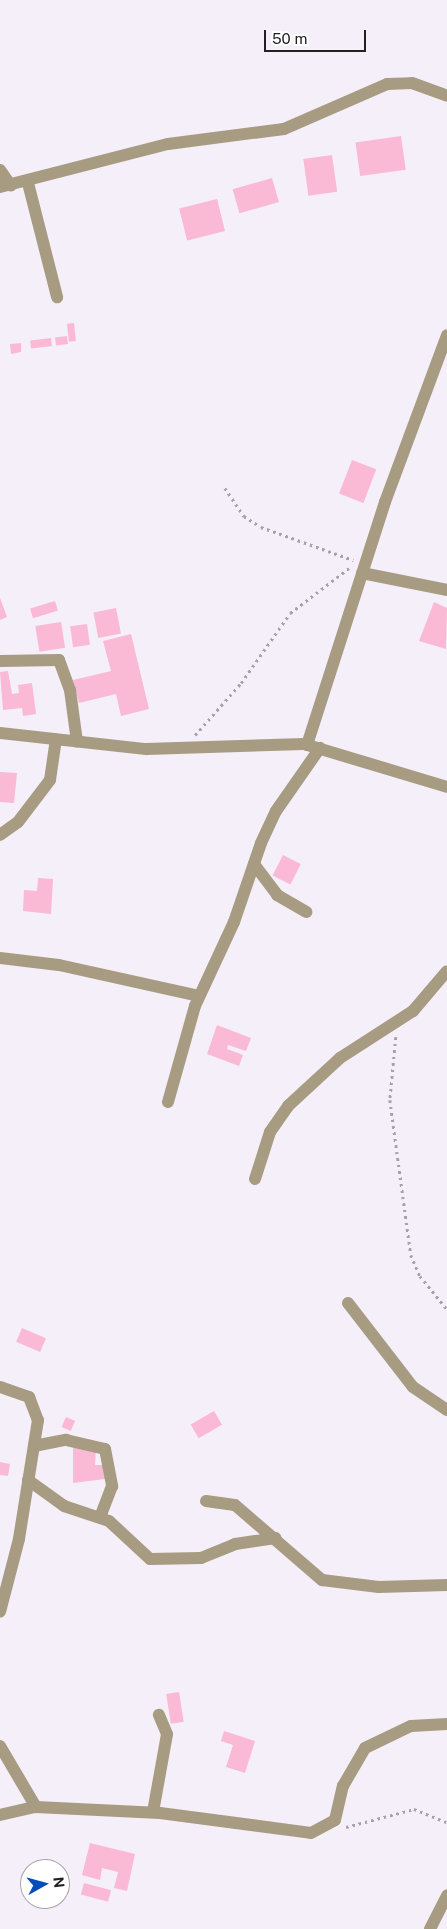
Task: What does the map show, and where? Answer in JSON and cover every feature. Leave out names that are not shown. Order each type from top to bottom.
[{"type":"street","points":[[0,170],[5,187],[28,183],[168,144],[284,129],[387,84],[412,83],[447,96]]},
{"type":"street","points":[[28,183],[57,297]]},
{"type":"street","points":[[307,745],[362,573],[447,335]]},
{"type":"street","points":[[362,573],[447,590]]},
{"type":"street","points":[[0,661],[59,660],[70,690],[77,742]]},
{"type":"street","points":[[0,733],[77,742],[181,750],[264,742],[307,745],[447,787]]},
{"type":"street","points":[[0,835],[18,822],[50,780],[56,739]]},
{"type":"street","points":[[168,1102],[199,996],[276,811],[320,748]]},
{"type":"street","points":[[254,864],[277,895],[306,912]]},
{"type":"street","points":[[0,958],[59,965],[199,996]]},
{"type":"street","points":[[255,1179],[270,1132],[288,1106],[340,1058],[413,1011],[447,971]]},
{"type":"street","points":[[348,1304],[413,1387],[447,1410]]},
{"type":"street","points":[[0,1387],[35,1403],[34,1446],[19,1540],[0,1612]]},
{"type":"street","points":[[34,1446],[66,1440],[104,1449],[112,1486],[100,1517]]},
{"type":"street","points":[[28,1480],[64,1506],[100,1517],[150,1559],[163,1561],[201,1558],[235,1544],[276,1538]]},
{"type":"street","points":[[206,1501],[235,1505],[276,1538],[322,1580],[379,1587],[447,1586]]},
{"type":"street","points":[[154,1812],[166,1734],[159,1715]]},
{"type":"street","points":[[0,1815],[36,1807],[154,1812],[212,1816],[296,1834],[325,1829],[336,1820],[343,1786],[364,1748],[411,1726],[447,1724]]},
{"type":"street","points":[[0,1746],[36,1807]]},
{"type":"street","points":[[430,1929],[447,1895]]},
{"type":"path","points":[[181,750],[241,683],[290,612],[360,562],[261,528],[244,516],[225,488]]},
{"type":"path","points":[[398,1020],[390,1100],[411,1255],[420,1276],[447,1309]]},
{"type":"path","points":[[325,1829],[414,1809],[447,1822]]},
{"type":"building","points":[[401,136],[406,170],[360,176],[355,142]]},
{"type":"building","points":[[332,155],[337,192],[308,196],[303,159]]},
{"type":"building","points":[[272,178],[279,202],[239,213],[233,189]]},
{"type":"building","points":[[217,199],[225,231],[187,240],[179,208]]},
{"type":"building","points":[[74,323],[76,341],[69,342],[67,324]]},
{"type":"building","points":[[67,336],[68,344],[56,345],[55,337]]},
{"type":"building","points":[[51,338],[52,346],[31,348],[30,341]]},
{"type":"building","points":[[21,343],[21,352],[11,354],[10,344]]},
{"type":"building","points":[[352,460],[376,469],[363,503],[339,494]]},
{"type":"building","points":[[0,598],[7,617],[0,620]]},
{"type":"building","points":[[55,601],[58,611],[33,618],[30,609]]},
{"type":"building","points":[[434,602],[447,608],[446,649],[419,641]]},
{"type":"building","points":[[116,608],[121,634],[98,638],[93,612]]},
{"type":"building","points":[[61,622],[65,648],[39,652],[35,626]]},
{"type":"building","points":[[87,624],[90,645],[73,647],[70,626]]},
{"type":"building","points":[[131,634],[149,709],[121,716],[116,694],[79,703],[73,680],[111,671],[103,641]]},
{"type":"building","points":[[8,671],[12,694],[19,693],[18,685],[32,683],[36,714],[23,716],[22,708],[3,710],[0,672]]},
{"type":"building","points":[[0,772],[17,773],[14,803],[0,802]]},
{"type":"building","points":[[283,855],[301,864],[290,885],[273,875]]},
{"type":"building","points":[[38,878],[53,879],[51,914],[23,911],[24,890],[37,891]]},
{"type":"building","points":[[217,1025],[251,1038],[246,1051],[228,1045],[227,1049],[243,1055],[239,1066],[207,1054]]},
{"type":"building","points":[[22,1328],[46,1338],[40,1352],[16,1342]]},
{"type":"building","points":[[214,1411],[222,1425],[199,1438],[191,1424]]},
{"type":"building","points":[[66,1417],[75,1421],[71,1431],[62,1427]]},
{"type":"building","points":[[73,1448],[96,1448],[95,1465],[105,1465],[105,1479],[73,1483]]},
{"type":"building","points":[[0,1462],[10,1464],[8,1476],[0,1475]]},
{"type":"building","points":[[179,1692],[184,1722],[171,1724],[166,1694]]},
{"type":"building","points":[[224,1731],[255,1741],[245,1773],[226,1767],[233,1745],[221,1741]]},
{"type":"building","points":[[90,1843],[135,1854],[127,1891],[114,1888],[118,1872],[102,1868],[100,1880],[82,1875]]},
{"type":"building","points":[[84,1883],[111,1890],[108,1902],[81,1895]]}]
